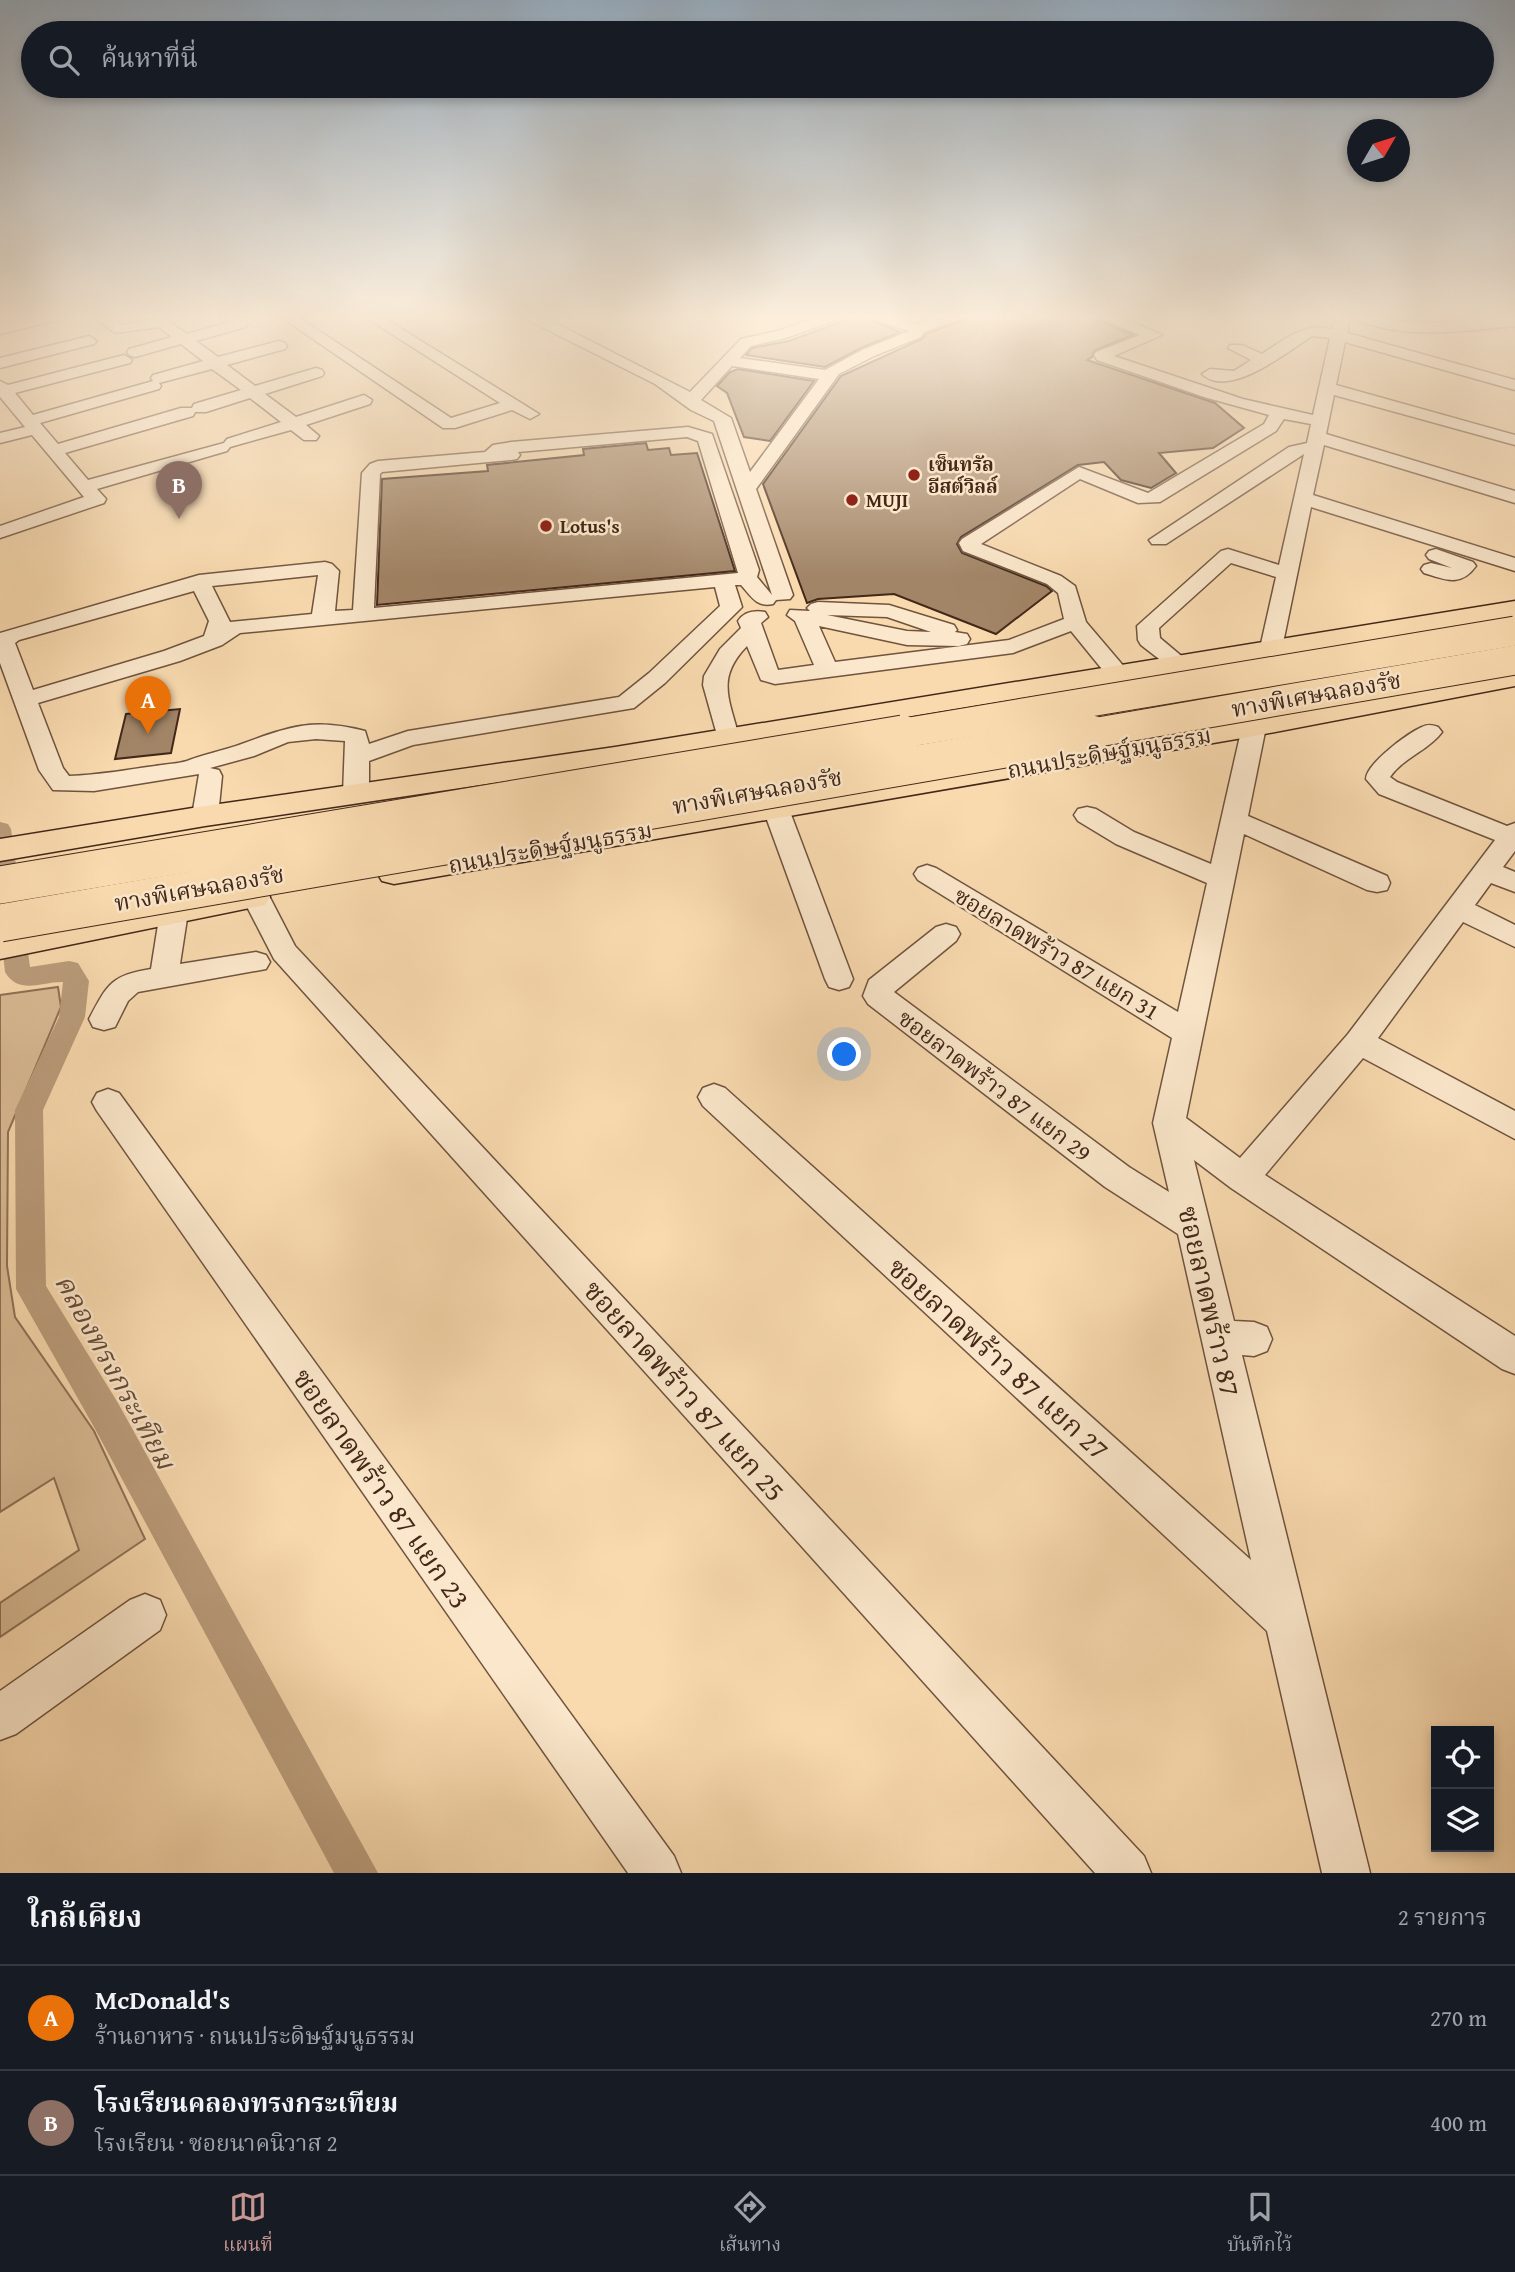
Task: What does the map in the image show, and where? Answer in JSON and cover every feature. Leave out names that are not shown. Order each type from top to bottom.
[{"type":"highway","name":"ทางพิเศษฉลองรัช","points":[[0,885],[1515,631]]},
{"type":"highway","name":"ทางพิเศษฉลองรัช","points":[[10,936],[1515,660]]},
{"type":"main road","points":[[5,849],[205,816],[615,756],[1515,609]]},
{"type":"main road","name":"ถนนประดิษฐ์มนูธรรม","points":[[10,936],[174,912],[776,809],[1254,727],[1515,678]]},
{"type":"main road","points":[[615,756],[601,780],[598,797],[603,813],[615,825],[649,830]]},
{"type":"main road","points":[[528,769],[564,783],[577,797],[582,812],[579,822],[560,845]]},
{"type":"street","points":[[14,402],[90,494]]},
{"type":"street","points":[[0,438],[97,402]]},
{"type":"street","points":[[54,451],[216,402]]},
{"type":"street","points":[[268,402],[310,436]]},
{"type":"street","points":[[0,533],[90,494],[357,402]]},
{"type":"street","points":[[417,402],[449,424],[513,404]]},
{"type":"street","points":[[510,402],[530,414]]},
{"type":"street","points":[[694,402],[722,418],[746,489],[767,609],[771,677],[1003,648],[1028,642],[1075,622]]},
{"type":"street","points":[[746,489],[810,402]]},
{"type":"street","points":[[1236,402],[1278,414],[1317,435],[1515,497]]},
{"type":"street","points":[[1271,648],[1324,402]]},
{"type":"street","points":[[1379,402],[1515,440]]},
{"type":"street","points":[[1118,674],[1075,622],[1068,590],[1062,584],[970,547],[970,543],[1079,472],[1145,499],[1153,498],[1270,428],[1278,414]]},
{"type":"street","points":[[491,456],[499,449],[525,445],[688,432],[706,438]]},
{"type":"street","points":[[1159,540],[1317,435]]},
{"type":"street","points":[[648,443],[706,438]]},
{"type":"street","points":[[706,438],[750,570],[746,578]]},
{"type":"street","points":[[363,615],[371,473],[376,468],[384,465],[583,450]]},
{"type":"street","points":[[1303,498],[1515,565]]},
{"type":"street","points":[[1431,539],[1423,550],[1466,566],[1454,576],[1431,569]]},
{"type":"street","points":[[1181,664],[1149,640],[1148,626],[1228,555],[1287,574]]},
{"type":"street","points":[[320,619],[329,570],[326,568],[231,575],[199,582],[4,638],[3,641],[56,777],[62,784],[94,783],[193,768],[204,760],[246,751],[276,737],[308,731],[333,731],[358,736],[356,794]]},
{"type":"street","points":[[26,699],[172,656],[214,640],[229,629],[746,578]]},
{"type":"street","points":[[746,578],[767,609],[781,618],[802,613],[889,611],[943,630],[966,623]]},
{"type":"street","points":[[357,757],[408,738],[626,703],[657,678],[731,607],[723,580]]},
{"type":"street","points":[[199,582],[220,621],[214,640]]},
{"type":"street","points":[[727,737],[714,685],[715,677],[723,661],[767,609]]},
{"type":"street","points":[[802,613],[855,628],[907,638],[965,639],[1003,648]]},
{"type":"street","points":[[802,613],[828,671]]},
{"type":"street","points":[[855,628],[875,664]]},
{"type":"street","name":"ซอยลาดพร้าว 87","points":[[1254,727],[1169,1124],[1192,1225],[1236,1338],[1284,1618],[1350,1864]]},
{"type":"street","points":[[1242,1178],[1359,1042],[1513,835],[1388,788],[1378,779],[1378,773],[1401,752],[1430,732]]},
{"type":"street","points":[[94,783],[92,794],[237,771],[276,752],[310,743],[341,747],[357,757]]},
{"type":"street","points":[[205,816],[210,776]]},
{"type":"street","points":[[776,809],[839,979]]},
{"type":"street","points":[[1087,815],[1125,838],[1221,878]]},
{"type":"street","points":[[1234,820],[1377,883]]},
{"type":"street","points":[[1488,871],[1515,883]]},
{"type":"street","name":"ซอยลาดพร้าว 87 แยก 31","points":[[927,874],[1187,1032]]},
{"type":"street","name":"ซอยลาดพร้าว 87 แยก 25","points":[[256,897],[284,952],[1127,1873]]},
{"type":"street","points":[[1460,909],[1515,937]]},
{"type":"street","points":[[163,976],[174,912]]},
{"type":"street","name":"ซอยลาดพร้าว 87 แยก 29","points":[[946,934],[878,988],[878,996],[1116,1177],[1192,1225]]},
{"type":"street","points":[[104,1019],[117,994],[125,986],[163,976],[256,962]]},
{"type":"street","points":[[1359,1042],[1515,1126]]},
{"type":"street","name":"ซอยลาดพร้าว 87 แยก 27","points":[[714,1097],[1284,1618]]},
{"type":"street","name":"ซอยลาดพร้าว 87 แยก 23","points":[[108,1102],[657,1873]]},
{"type":"street","points":[[1169,1124],[1242,1178],[1515,1357]]},
{"type":"street","points":[[0,1718],[145,1615]]},
{"type":"shaded area","points":[[58,987],[61,1007],[8,1132],[7,1266],[15,1317],[94,1431],[145,1539],[0,1637],[0,1603],[79,1550],[54,1478],[0,1512],[0,995]]},
{"type":"building","points":[[731,402],[798,402],[770,441],[744,437]]},
{"type":"building","name":"เซ็นทรัล อีสต์วิลล์","points":[[822,402],[1213,402],[1244,428],[1213,448],[1159,453],[1176,473],[1151,488],[1121,480],[1104,462],[1078,465],[961,537],[957,544],[962,553],[1046,586],[1052,591],[996,634],[894,594],[818,599],[807,603],[763,484]]},
{"type":"building","name":"Lotus's","points":[[646,443],[648,450],[669,448],[671,455],[697,453],[735,571],[377,605],[382,479],[488,471],[487,465],[584,455],[583,449]]},
{"type":"building","points":[[180,709],[171,753],[115,759],[126,714]]},
{"type":"waterway","name":"คลองทรงกระเทียม","points":[[0,829],[18,972],[27,978],[69,970],[76,981],[72,1017],[29,1110],[31,1289],[106,1415],[357,1873]]},
{"type":"place","name":"เซ็นทรัล อีสต์วิลล์","points":[[914,475]]},
{"type":"place","name":"MUJI","points":[[852,500]]},
{"type":"place","name":"โรงเรียนคลองทรงกระเทียม","points":[[179,519]]},
{"type":"place","name":"Lotus's","points":[[546,526]]},
{"type":"place","name":"McDonald's","points":[[148,734]]}]
